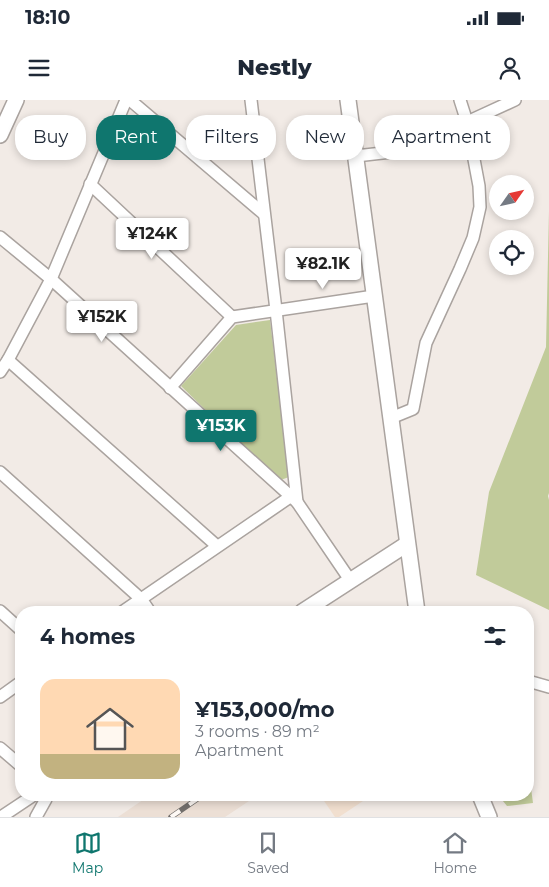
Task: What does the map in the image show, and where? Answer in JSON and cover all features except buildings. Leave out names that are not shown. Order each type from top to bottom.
[{"type":"street","points":[[0,134],[4,116],[16,100]]},
{"type":"street","points":[[0,372],[51,279],[126,100]]},
{"type":"street","points":[[130,100],[264,214]]},
{"type":"street","points":[[251,100],[276,310],[294,500]]},
{"type":"street","points":[[347,100],[349,115]]},
{"type":"street","points":[[460,100],[465,115]]},
{"type":"street","points":[[482,115],[515,100]]},
{"type":"street","points":[[357,160],[416,606]]},
{"type":"street","points":[[391,418],[413,409],[426,342],[460,269],[472,238],[480,206],[479,186],[474,160]]},
{"type":"street","points":[[90,184],[232,317]]},
{"type":"street","points":[[0,237],[51,279],[294,500],[350,580]]},
{"type":"street","points":[[170,388],[232,317],[374,296]]},
{"type":"street","points":[[8,360],[217,546]]},
{"type":"street","points":[[0,472],[141,599],[146,606]]},
{"type":"street","points":[[131,606],[217,546],[294,500]]},
{"type":"street","points":[[311,606],[407,544]]},
{"type":"street","points":[[0,611],[15,625]]},
{"type":"street","points":[[534,682],[549,687]]},
{"type":"street","points":[[0,697],[15,686]]},
{"type":"street","points":[[0,748],[15,761]]},
{"type":"street","points":[[1,817],[25,801]]},
{"type":"street","points":[[36,817],[45,801]]},
{"type":"street","points":[[482,801],[489,817]]},
{"type":"shaded area","points":[[141,801],[249,801],[225,817],[118,817]]},
{"type":"shaded area","points":[[324,801],[363,801],[339,817],[335,817]]},
{"type":"green space","points":[[549,211],[549,610],[476,575],[489,492],[546,347]]},
{"type":"green space","points":[[270,320],[289,477],[278,481],[181,386],[236,325]]},
{"type":"green space","points":[[503,801],[533,801],[533,803],[507,806]]},
{"type":"railway","points":[[171,817],[194,801]]}]
